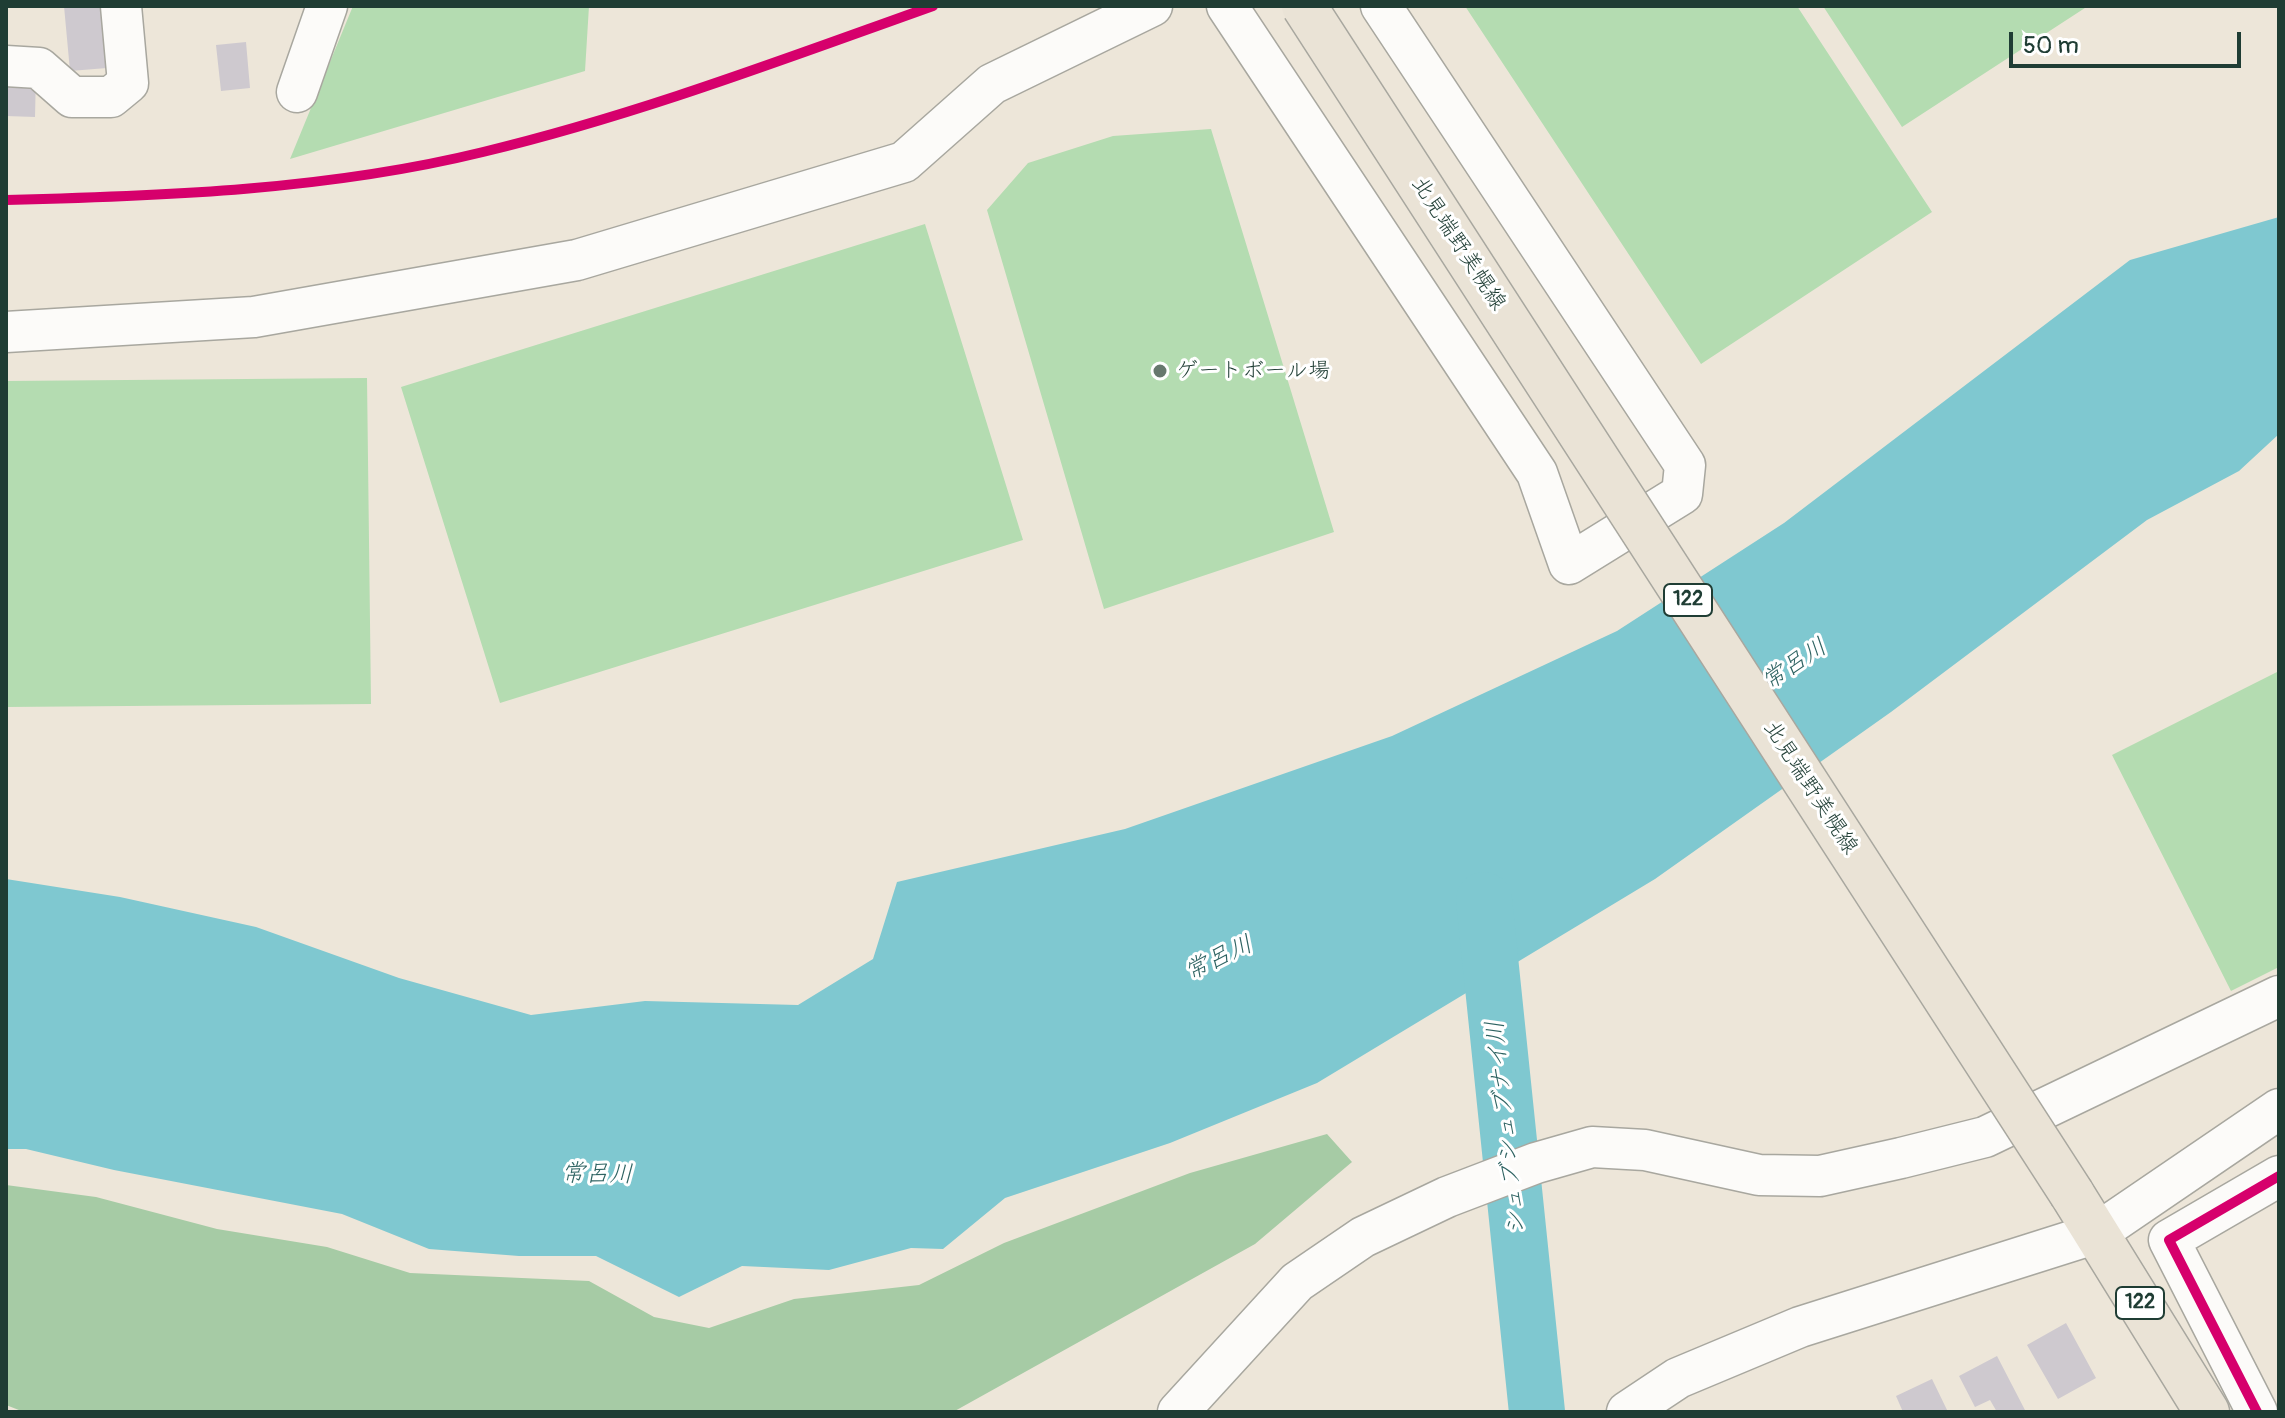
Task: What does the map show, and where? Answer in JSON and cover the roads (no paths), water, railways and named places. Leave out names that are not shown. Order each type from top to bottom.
[{"type":"main road","name":"北見端野美幌線","points":[[1304,6],[2072,1194],[2207,1412]]},
{"type":"street","points":[[6,66],[39,68],[72,97],[111,97],[128,83],[121,6]]},
{"type":"street","points":[[297,92],[327,6]]},
{"type":"street","points":[[6,332],[254,317],[577,260],[904,162],[992,84],[1152,6]]},
{"type":"street","points":[[1227,6],[1537,473],[1569,564],[1682,494],[1685,465],[1381,6]]},
{"type":"street","points":[[1178,1412],[1297,1282],[1363,1237],[1447,1197],[1536,1163],[1592,1147],[1645,1150],[1759,1175],[1820,1176],[1901,1158],[1985,1137],[2279,996]]},
{"type":"street","points":[[1627,1412],[1678,1378],[1800,1327],[2097,1233],[2279,1109]]},
{"type":"street","points":[[2257,1412],[2169,1240],[2279,1176]]},
{"type":"water","name":"常呂川","points":[[2279,217],[2279,434],[2239,471],[2147,520],[1891,712],[1655,879],[1317,1083],[1170,1143],[1005,1198],[943,1249],[911,1248],[829,1270],[742,1266],[679,1297],[596,1256],[519,1256],[429,1249],[342,1214],[114,1170],[26,1149],[6,1149],[6,879],[120,897],[256,927],[399,978],[531,1015],[645,1001],[798,1005],[873,959],[897,882],[1125,829],[1392,736],[1617,631],[1784,523],[2130,260]]},
{"type":"waterway","name":"シュブシュブナイ川","points":[[1484,900],[1537,1412]]},
{"type":"place","name":"ゲートボール場","points":[[1160,371]]}]
